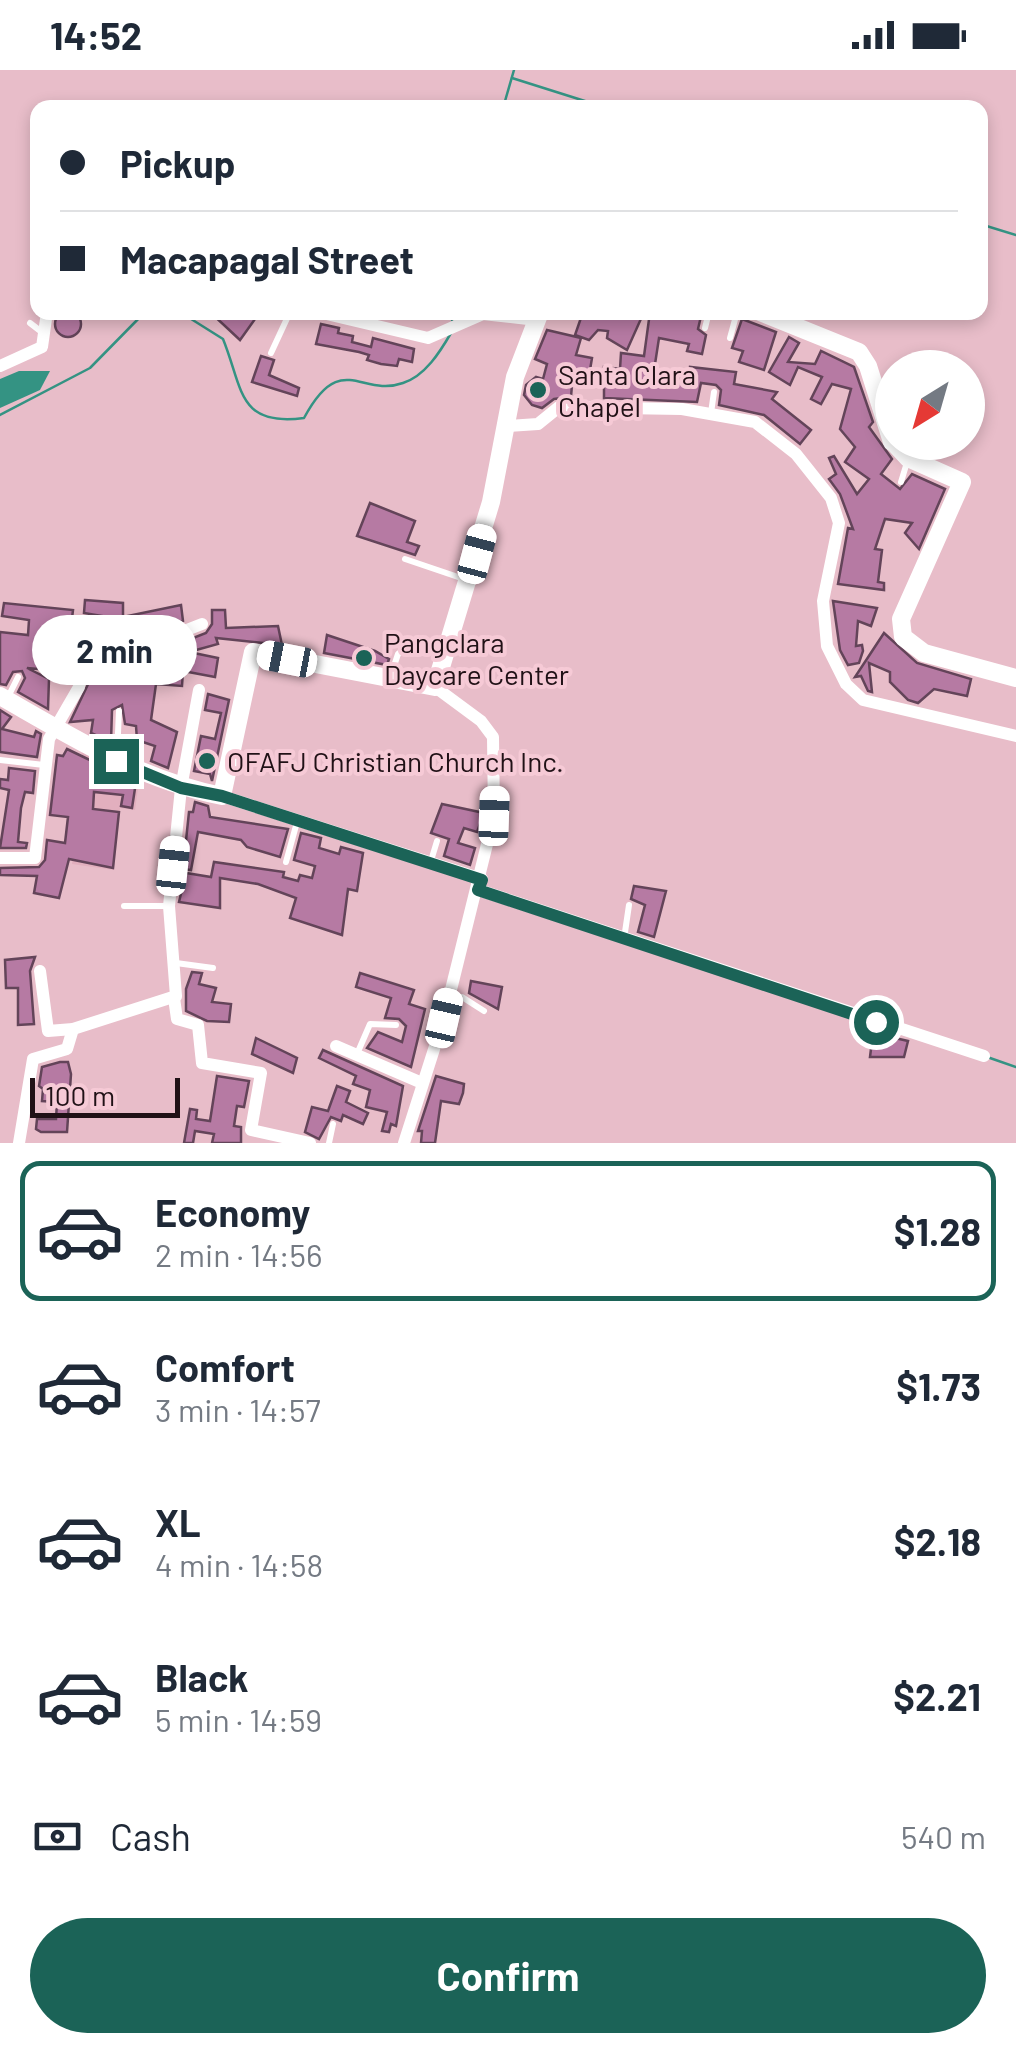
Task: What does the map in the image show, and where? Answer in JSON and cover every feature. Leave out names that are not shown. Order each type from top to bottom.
[{"type":"street","points":[[0,366],[42,347],[46,320]]},
{"type":"street","points":[[352,320],[428,338],[469,320]]},
{"type":"street","points":[[436,687],[470,580],[508,426],[515,376],[536,320]]},
{"type":"street","points":[[780,320],[859,352],[875,388]]},
{"type":"street","points":[[508,426],[538,424],[559,407],[621,406],[755,422],[796,454],[831,498],[838,523],[823,601],[827,646],[854,692],[862,700],[1016,736]]},
{"type":"street","points":[[912,460],[962,482],[901,619],[904,637],[924,653],[1016,678]]},
{"type":"street","points":[[0,858],[35,858],[49,738],[58,729],[82,671],[202,624]]},
{"type":"street","points":[[222,796],[253,652],[436,687],[481,721],[493,737],[494,816],[480,885],[404,1143]]},
{"type":"street","points":[[199,690],[181,788],[169,906],[177,1019],[197,1024],[202,1063],[261,1072],[251,1130],[310,1143]]},
{"type":"street","points":[[3,698],[121,763],[181,788],[222,796],[430,865],[624,940],[984,1056]]},
{"type":"street","points":[[40,971],[48,1031],[73,1029],[174,998]]},
{"type":"street","points":[[19,1143],[33,1059],[67,1050],[73,1029]]},
{"type":"street","points":[[336,1046],[422,1083]]},
{"type":"lane","points":[[271,353],[286,320]]},
{"type":"lane","points":[[705,328],[707,320]]},
{"type":"lane","points":[[730,338],[735,320]]},
{"type":"lane","points":[[30,323],[44,334]]},
{"type":"lane","points":[[710,414],[714,392]]},
{"type":"lane","points":[[901,482],[907,460]]},
{"type":"lane","points":[[405,560],[470,580]]},
{"type":"lane","points":[[390,679],[398,654],[414,642]]},
{"type":"lane","points":[[3,698],[18,677]]},
{"type":"lane","points":[[119,711],[121,763]]},
{"type":"lane","points":[[121,763],[130,740]]},
{"type":"lane","points":[[0,760],[45,765]]},
{"type":"lane","points":[[286,862],[298,821]]},
{"type":"lane","points":[[430,865],[438,841]]},
{"type":"lane","points":[[624,940],[629,904]]},
{"type":"lane","points":[[124,906],[169,906]]},
{"type":"lane","points":[[176,963],[213,968]]},
{"type":"lane","points":[[448,998],[462,996],[484,1011]]},
{"type":"lane","points":[[356,1055],[370,1024],[396,1025]]},
{"type":"lane","points":[[330,1143],[333,1124]]},
{"type":"shaded area","points":[[19,371],[50,371],[40,390],[0,408],[0,379]]},
{"type":"shaded area","points":[[82,752],[139,781],[135,810],[120,808],[114,870],[72,864],[82,792],[75,790]]},
{"type":"building","points":[[56,320],[80,320],[80,329],[73,336],[63,336],[56,329]]},
{"type":"building","points":[[219,320],[254,320],[240,340]]},
{"type":"building","points":[[580,320],[640,320],[627,350],[607,338],[608,331],[598,330],[589,340],[575,335]]},
{"type":"building","points":[[649,320],[700,320],[698,329],[706,335],[702,354],[687,351],[689,344],[659,338],[653,377],[681,379],[682,375],[689,376],[690,367],[736,372],[734,384],[777,392],[772,399],[811,430],[800,444],[764,415],[719,405],[721,390],[716,385],[701,383],[697,402],[604,398],[604,367],[620,369],[621,353],[644,356]]},
{"type":"building","points":[[742,320],[776,332],[764,370],[739,362],[743,351],[732,348]]},
{"type":"building","points":[[321,324],[353,336],[352,342],[371,347],[373,338],[414,349],[412,362],[399,359],[397,366],[381,364],[367,360],[369,355],[316,344]]},
{"type":"building","points":[[547,330],[581,338],[576,355],[592,358],[589,376],[573,373],[571,397],[554,399],[542,408],[532,405],[524,395],[526,385],[536,377],[543,379],[547,364],[535,359]]},
{"type":"building","points":[[789,337],[799,343],[788,362],[815,364],[821,351],[854,367],[873,422],[869,427],[875,435],[875,460],[891,460],[881,474],[900,489],[912,474],[945,489],[919,549],[905,533],[912,523],[885,519],[875,549],[882,550],[878,582],[884,583],[884,590],[838,584],[848,528],[853,529],[840,494],[829,479],[836,474],[829,458],[834,456],[857,494],[869,479],[845,462],[855,447],[840,429],[851,389],[832,384],[821,404],[811,399],[822,377],[798,367],[790,385],[769,372]]},
{"type":"building","points":[[261,356],[274,360],[269,375],[299,388],[297,396],[252,382]]},
{"type":"building","points":[[370,503],[415,521],[407,542],[419,546],[415,555],[357,536]]},
{"type":"building","points":[[85,600],[123,603],[123,617],[181,605],[183,621],[78,662],[72,672],[27,668],[49,679],[48,709],[18,692],[25,678],[22,671],[13,672],[6,685],[0,684],[0,632],[28,635],[29,620],[2,616],[4,603],[73,610],[71,627],[49,626],[45,653],[89,655],[88,651],[105,650],[108,617],[84,613]]},
{"type":"building","points":[[833,601],[877,608],[871,626],[858,621],[856,646],[862,645],[863,651],[859,663],[848,665],[840,650]]},
{"type":"building","points":[[212,610],[225,610],[226,628],[278,626],[282,645],[216,638],[218,644],[189,652],[218,658],[215,677],[183,671],[182,686],[156,684],[151,720],[177,732],[168,768],[151,761],[155,746],[137,740],[136,726],[125,724],[122,705],[112,710],[111,742],[91,733],[93,720],[70,722],[91,678],[206,633],[212,624]]},
{"type":"building","points":[[884,633],[917,663],[971,679],[967,696],[934,689],[918,703],[908,700],[890,682],[890,672],[869,663],[872,692],[868,691],[861,676],[855,677]]},
{"type":"building","points":[[327,635],[375,651],[389,659],[387,665],[324,653]]},
{"type":"building","points":[[208,694],[229,700],[212,781],[210,774],[194,771],[201,736],[215,739],[221,713],[205,710]]},
{"type":"building","points":[[0,710],[11,717],[2,729],[34,737],[36,731],[41,734],[37,757],[0,752]]},
{"type":"building","points":[[67,749],[94,762],[92,772],[136,782],[132,808],[121,806],[123,795],[94,792],[93,809],[119,812],[113,868],[69,859],[59,898],[34,893],[37,876],[0,875],[0,868],[39,867],[45,860],[47,840],[65,843],[68,817],[50,815],[57,755],[63,756]]},
{"type":"building","points":[[9,768],[35,771],[33,793],[25,792],[21,808],[18,842],[27,843],[26,848],[0,848],[9,790],[0,788],[0,779],[8,780]]},
{"type":"building","points":[[195,802],[208,806],[210,817],[288,829],[280,857],[247,847],[241,840],[198,832],[191,870],[183,869],[189,812],[193,812]]},
{"type":"building","points":[[442,804],[484,813],[477,832],[464,828],[458,843],[475,848],[470,865],[444,856],[449,839],[431,833]]},
{"type":"building","points":[[301,833],[321,838],[319,848],[339,854],[341,847],[363,853],[357,891],[348,889],[342,935],[290,918],[296,898],[258,884],[220,878],[220,908],[179,902],[186,873],[211,877],[214,862],[284,872],[283,877],[298,881],[300,875],[312,878],[315,866],[294,860]]},
{"type":"building","points":[[634,886],[666,891],[654,937],[638,932],[645,905],[631,899]]},
{"type":"building","points":[[35,957],[30,971],[34,1024],[18,1025],[18,988],[6,988],[5,960]]},
{"type":"building","points":[[192,972],[202,973],[199,984],[216,988],[212,1002],[231,1004],[229,1022],[207,1021],[186,1011],[186,989]]},
{"type":"building","points":[[360,973],[414,990],[409,1004],[425,1009],[411,1067],[367,1048],[378,1032],[402,1042],[406,1026],[399,1019],[385,1018],[391,998],[356,987]]},
{"type":"building","points":[[471,981],[502,987],[498,1009],[469,993]]},
{"type":"building","points":[[873,1033],[908,1041],[904,1057],[870,1057]]},
{"type":"building","points":[[256,1038],[297,1058],[293,1073],[252,1054]]},
{"type":"building","points":[[323,1050],[403,1086],[396,1126],[391,1124],[389,1132],[382,1131],[387,1112],[366,1107],[370,1090],[353,1084],[356,1076],[319,1058]]},
{"type":"building","points":[[68,1062],[71,1074],[67,1132],[41,1132],[36,1129],[37,1119],[56,1119],[57,1102],[42,1101],[42,1067]]},
{"type":"building","points":[[217,1076],[249,1081],[244,1107],[237,1106],[234,1126],[241,1127],[241,1143],[212,1143],[214,1134],[195,1131],[193,1143],[184,1143],[190,1109],[197,1110],[196,1119],[210,1121]]},
{"type":"building","points":[[436,1076],[464,1084],[463,1093],[459,1104],[441,1101],[435,1143],[421,1143],[422,1131],[418,1131]]},
{"type":"building","points":[[337,1086],[350,1091],[346,1102],[368,1113],[363,1124],[343,1115],[341,1121],[331,1117],[319,1139],[305,1132],[312,1107],[328,1111]]},
{"type":"waterway","points":[[505,100],[514,70]]},
{"type":"waterway","points":[[512,78],[582,100]]},
{"type":"waterway","points":[[988,226],[1016,235]]},
{"type":"waterway","points":[[0,415],[90,368],[137,320]]},
{"type":"waterway","points":[[193,320],[223,339],[240,388],[254,410],[282,419],[304,418],[317,397],[341,381],[388,386],[411,380],[431,362],[451,333]]},
{"type":"waterway","points":[[990,1058],[1016,1067]]},
{"type":"place","name":"Santa Clara Chapel","points":[[538,390]]},
{"type":"place","name":"Pangclara Daycare Center","points":[[364,658]]},
{"type":"place","name":"OFAFJ Christian Church Inc.","points":[[207,761]]},
{"type":"route","points":[[116,761],[181,788],[222,796],[482,880],[478,890],[876,1022]]}]
